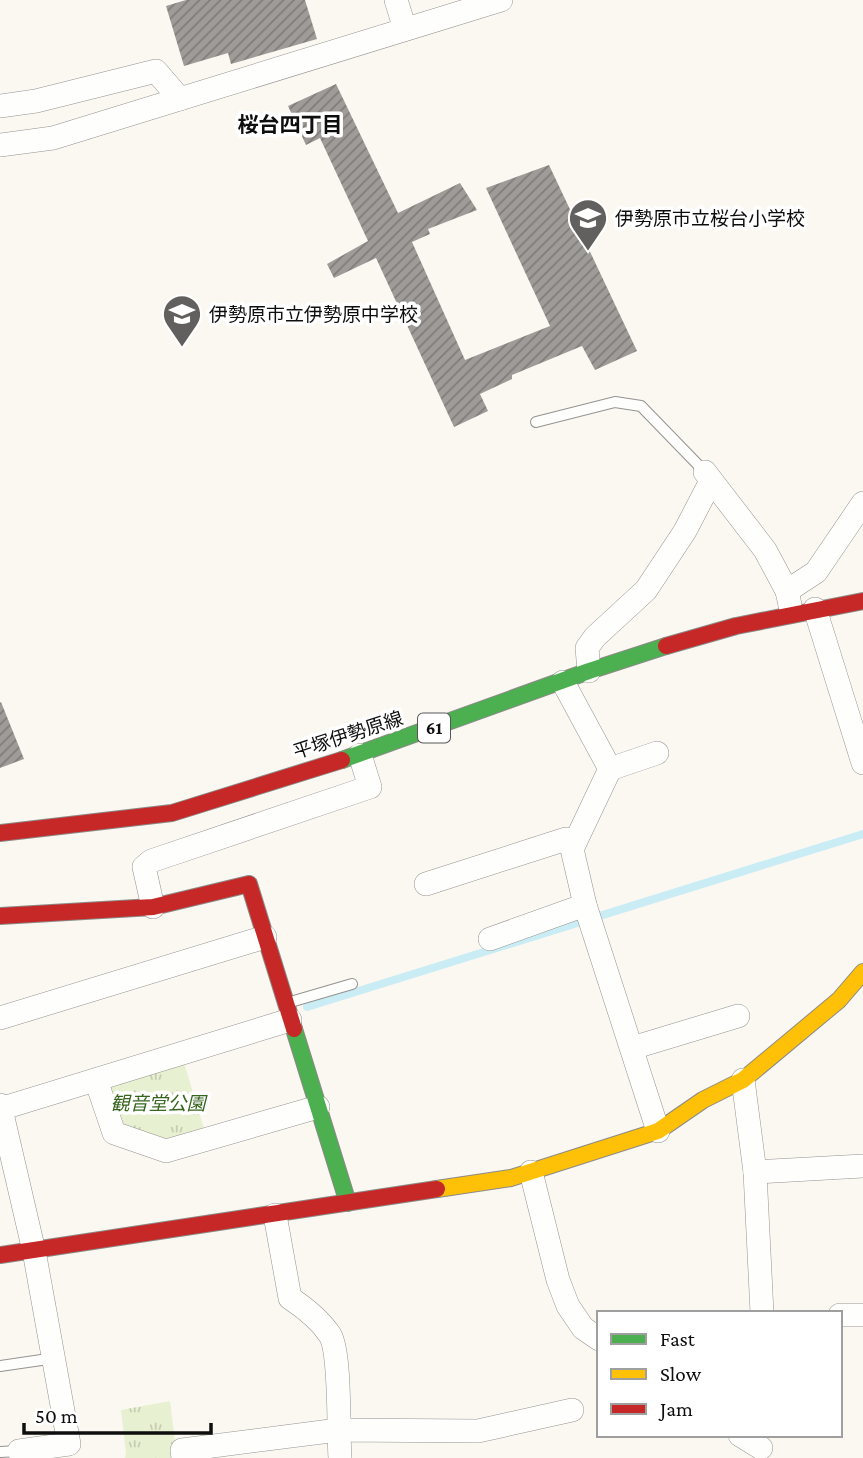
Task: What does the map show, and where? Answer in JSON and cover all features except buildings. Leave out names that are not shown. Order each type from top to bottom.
[{"type":"street","points":[[396,0],[405,29]]},
{"type":"street","points":[[0,145],[53,138],[500,0]]},
{"type":"street","points":[[0,106],[36,101],[156,71],[180,99]]},
{"type":"street","points":[[589,671],[587,648],[594,637],[646,590],[685,531],[708,476],[765,550],[787,591],[804,611],[863,763]]},
{"type":"street","points":[[787,591],[816,572],[863,503]]},
{"type":"street","name":"平塚伊勢原線","points":[[0,833],[172,813],[360,755],[589,671],[671,645],[736,626],[863,601]]},
{"type":"street","points":[[562,682],[610,769]]},
{"type":"street","points":[[657,754],[610,769],[572,849],[586,905],[658,1130]]},
{"type":"street","points":[[153,907],[144,867],[370,788],[360,755]]},
{"type":"street","points":[[426,884],[566,839],[575,842]]},
{"type":"street","points":[[0,916],[153,907],[249,884],[348,1203]]},
{"type":"street","points":[[490,939],[586,905]]},
{"type":"street","points":[[0,1018],[265,937]]},
{"type":"street","points":[[0,1255],[275,1215],[511,1178],[531,1172],[658,1130],[704,1100],[743,1080],[839,1000],[863,972]]},
{"type":"street","points":[[13,1454],[69,1444],[34,1251],[0,1108],[96,1080],[287,1012]]},
{"type":"street","points":[[631,1046],[738,1016]]},
{"type":"street","points":[[96,1080],[114,1133],[166,1151],[318,1107]]},
{"type":"street","points":[[743,1080],[755,1172],[762,1311]]},
{"type":"street","points":[[755,1172],[863,1166]]},
{"type":"street","points":[[531,1172],[558,1280],[568,1306],[583,1328],[597,1338]]},
{"type":"street","points":[[275,1215],[290,1298],[308,1311],[331,1336],[337,1356],[340,1458]]},
{"type":"street","points":[[842,1315],[863,1315]]},
{"type":"street","points":[[183,1458],[182,1450],[338,1430],[478,1431],[572,1410]]},
{"type":"street","points":[[744,1437],[761,1447]]},
{"type":"lane","points":[[536,422],[615,402],[641,406],[708,476]]},
{"type":"lane","points":[[287,1012],[352,984]]},
{"type":"lane","points":[[0,1366],[55,1358]]},
{"type":"green space","name":"観音堂公園","points":[[183,1059],[205,1132],[170,1144],[119,1127],[108,1090],[111,1081]]},
{"type":"green space","points":[[170,1401],[177,1458],[125,1458],[121,1410]]},
{"type":"waterway","points":[[307,1007],[863,834]]},
{"type":"traffic: fast","points":[[342,760],[666,646]]},
{"type":"traffic: fast","points":[[294,1029],[348,1203]]},
{"type":"traffic: slow","points":[[437,1189],[511,1178],[658,1131],[703,1100],[743,1080],[839,1000],[863,972]]},
{"type":"traffic: jam","points":[[666,646],[736,626],[863,601]]},
{"type":"traffic: jam","points":[[0,833],[172,813],[342,760]]},
{"type":"traffic: jam","points":[[0,916],[153,907],[249,884],[294,1029]]},
{"type":"traffic: jam","points":[[0,1255],[437,1189]]},
{"type":"place","name":"伊勢原市立桜台小学校","points":[[588,252]]},
{"type":"place","name":"伊勢原市立伊勢原中学校","points":[[182,348]]},
{"type":"district","name":"桜台四丁目","points":[[290,125]]}]
